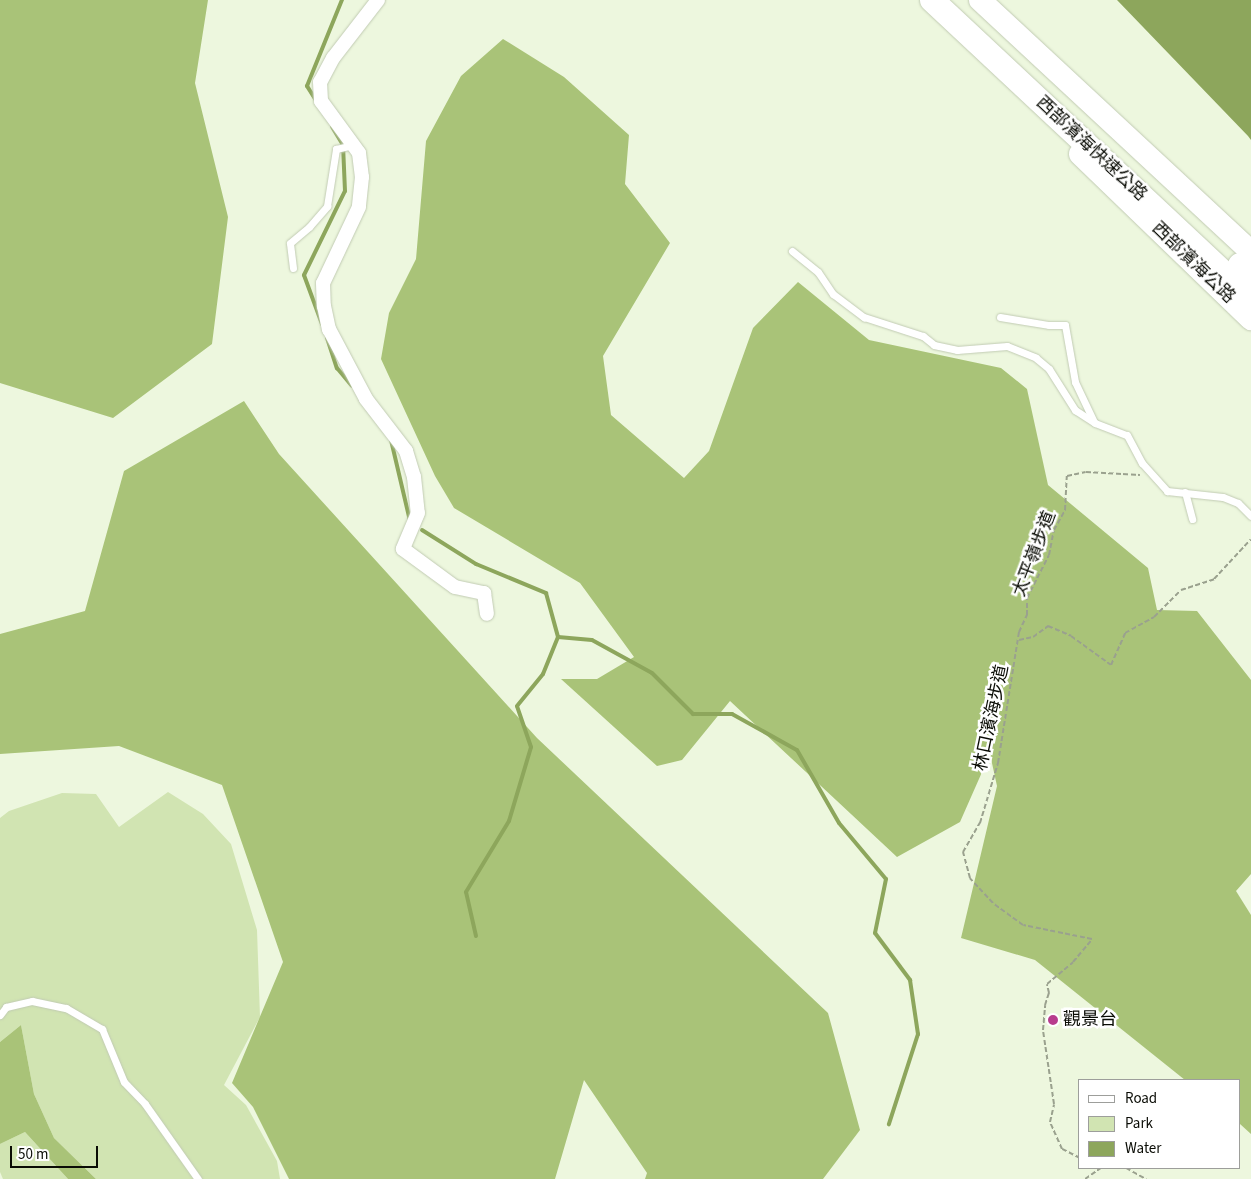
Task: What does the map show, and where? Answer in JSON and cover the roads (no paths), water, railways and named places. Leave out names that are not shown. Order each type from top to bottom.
[{"type":"highway","name":"西部濱海快速公路","points":[[932,0],[1244,268]]},
{"type":"highway","name":"西部濱海快速公路","points":[[956,0],[1244,268],[1251,298]]},
{"type":"highway","points":[[1244,268],[1251,303]]},
{"type":"main road","name":"西部濱海公路","points":[[918,0],[1251,319]]},
{"type":"main road","points":[[980,0],[1244,268]]},
{"type":"street","points":[[378,0],[333,58],[320,82],[321,101],[352,146],[359,153],[362,177],[359,207],[323,283],[329,329],[366,399],[406,450],[414,477],[418,513],[403,549],[455,587],[484,593],[487,614]]},
{"type":"lane","points":[[293,268],[290,243],[309,227],[327,206],[336,149],[352,146]]},
{"type":"lane","points":[[792,252],[818,272],[833,294],[864,317],[923,336],[934,345],[956,350],[1007,346],[1036,358],[1049,369],[1075,410],[1094,422],[1128,435],[1152,475],[1167,491],[1223,497],[1238,504],[1251,516]]},
{"type":"lane","points":[[1000,317],[1049,326],[1065,325],[1075,382],[1094,422]]},
{"type":"lane","points":[[1185,492],[1192,519]]},
{"type":"lane","points":[[0,1015],[6,1007],[32,1001],[66,1008],[102,1029],[124,1082],[146,1104],[198,1179]]},
{"type":"water","points":[[1117,0],[1251,0],[1251,140],[1248,136]]},
{"type":"waterway","points":[[317,102],[307,86],[342,0]]},
{"type":"waterway","points":[[322,324],[304,275],[345,191],[343,145],[332,127]]},
{"type":"waterway","points":[[327,338],[337,368],[352,386]]},
{"type":"waterway","points":[[391,440],[410,521]]},
{"type":"waterway","points":[[422,530],[476,564],[546,593],[558,637],[592,640],[652,673],[693,714],[732,714],[797,750],[839,823],[886,879],[875,933],[910,980],[918,1034],[889,1124]]},
{"type":"waterway","points":[[476,936],[466,892],[509,821],[531,747],[517,706],[543,674],[558,637]]},
{"type":"place","name":"觀景台","points":[[1053,1020]]}]
